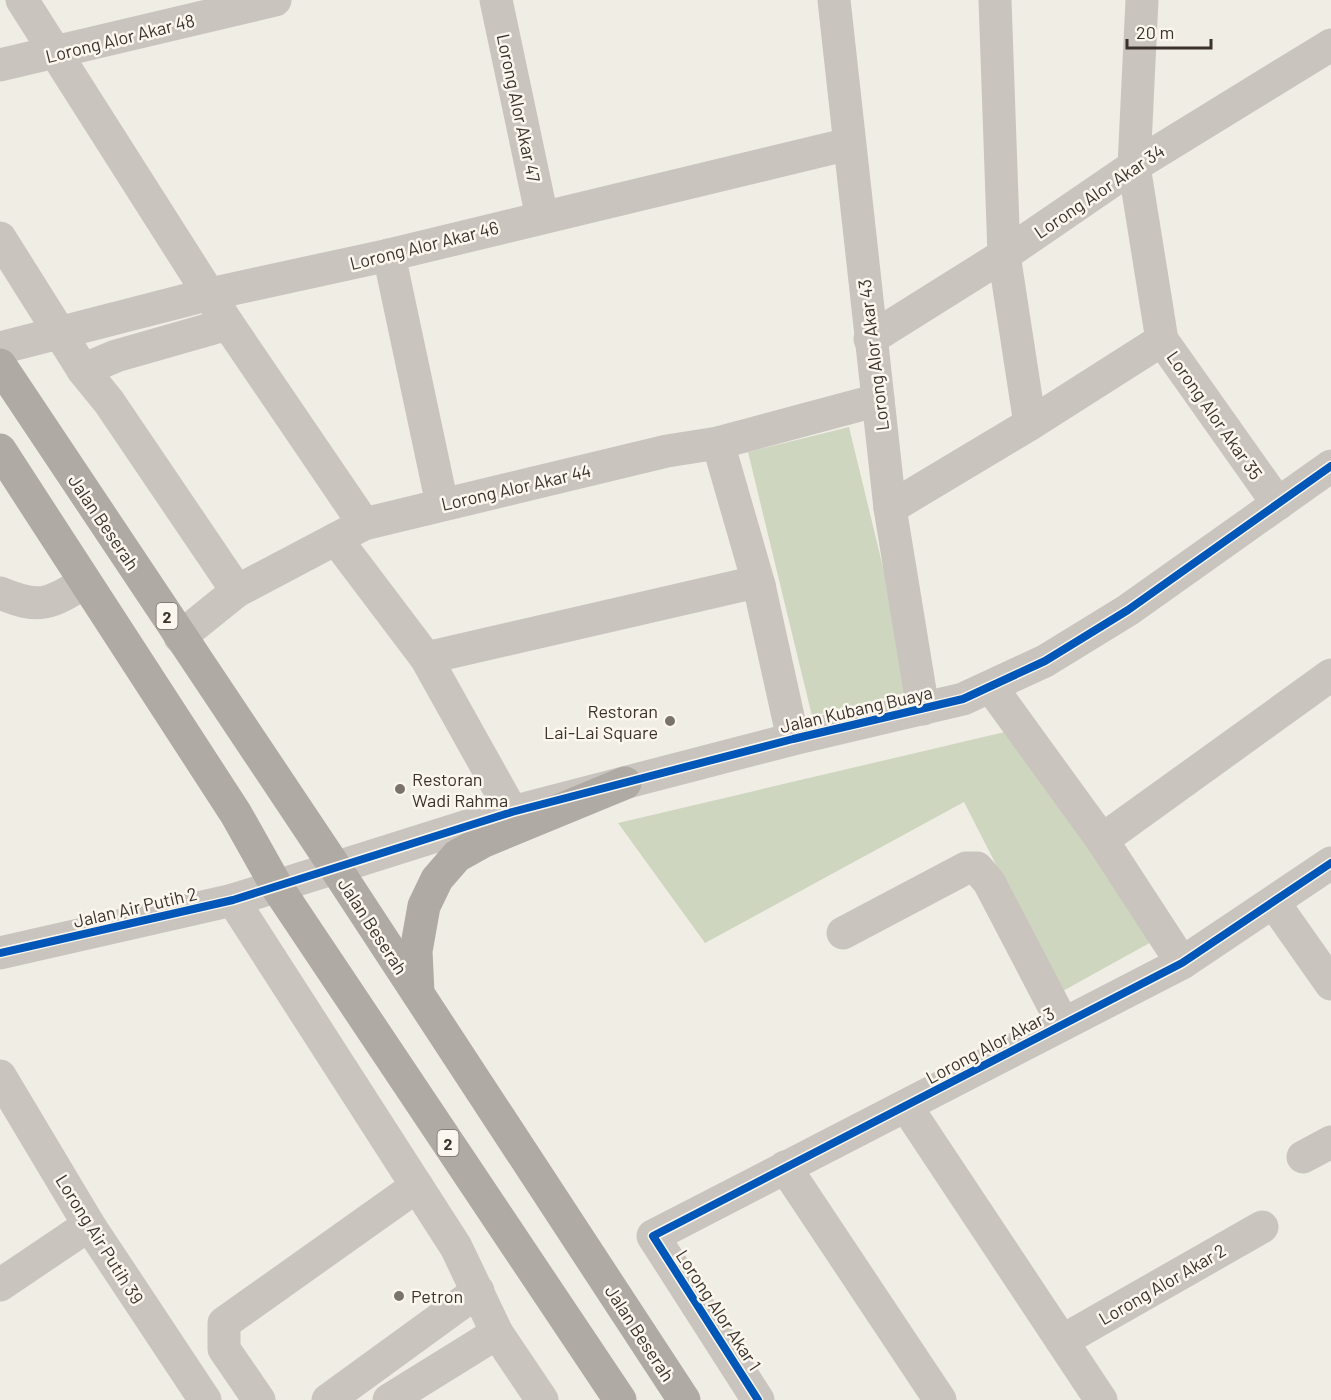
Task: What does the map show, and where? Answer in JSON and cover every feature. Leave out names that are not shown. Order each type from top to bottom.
[{"type":"highway","name":"Jalan Beserah","points":[[0,365],[335,867],[684,1400]]},
{"type":"highway","name":"2","points":[[0,450],[236,814],[277,886],[620,1400]]},
{"type":"highway","points":[[418,994],[416,951],[424,906],[437,879],[457,856],[482,842],[624,783]]},
{"type":"street","name":"Lorong Alor Akar 48","points":[[0,65],[55,54],[275,0]]},
{"type":"street","name":"Lorong Alor Akar 47","points":[[496,0],[542,217]]},
{"type":"street","name":"Lorong Alor Akar 43","points":[[834,0],[890,508],[923,709]]},
{"type":"street","points":[[995,0],[1004,255],[1030,424]]},
{"type":"street","name":"Lorong Alor Akar 35","points":[[1142,0],[1134,166],[1162,340],[1278,504]]},
{"type":"street","points":[[30,4],[55,54],[228,324],[426,658],[512,812]]},
{"type":"street","name":"Lorong Alor Akar 34","points":[[870,339],[1004,255],[1134,166],[1331,45]]},
{"type":"street","name":"Lorong Alor Akar 46","points":[[0,348],[210,294],[389,255],[849,144]]},
{"type":"street","points":[[0,238],[83,370],[109,402],[237,591]]},
{"type":"street","points":[[389,255],[442,504]]},
{"type":"street","points":[[83,370],[116,356],[228,324]]},
{"type":"street","points":[[890,508],[1030,424],[1162,340]]},
{"type":"street","name":"Lorong Alor Akar 44","points":[[180,637],[237,591],[350,531],[442,504],[667,451],[718,443],[878,400]]},
{"type":"street","points":[[718,443],[759,585],[793,739]]},
{"type":"street","name":"Jalan Kubang Buaya","points":[[277,886],[512,812],[793,739],[963,699],[1046,661],[1128,610],[1331,466]]},
{"type":"street","points":[[0,593],[25,603],[55,601],[85,582]]},
{"type":"street","points":[[426,658],[743,585],[759,585]]},
{"type":"street","points":[[1102,840],[1331,675]]},
{"type":"street","points":[[991,687],[1102,840],[1182,963]]},
{"type":"street","name":"Lorong Alor Akar 3","points":[[653,1236],[1182,963],[1331,863]]},
{"type":"street","points":[[843,933],[966,868],[977,868],[989,882],[1063,1024]]},
{"type":"street","name":"Jalan Air Putih 2","points":[[0,953],[233,900],[277,886]]},
{"type":"street","points":[[233,900],[456,1246],[497,1333],[542,1400]]},
{"type":"street","points":[[1274,903],[1331,984]]},
{"type":"street","name":"Lorong Air Putih 39","points":[[0,1076],[89,1225],[205,1400]]},
{"type":"street","points":[[906,1106],[1101,1400]]},
{"type":"street","points":[[785,1167],[940,1400]]},
{"type":"street","points":[[259,1400],[224,1349],[224,1323],[417,1186]]},
{"type":"street","points":[[0,1285],[89,1225]]},
{"type":"street","name":"Lorong Alor Akar 2","points":[[1062,1341],[1262,1227]]},
{"type":"street","name":"Lorong Alor Akar 1","points":[[653,1236],[758,1400]]},
{"type":"street","points":[[328,1400],[478,1291]]},
{"type":"street","points":[[389,1400],[497,1333]]},
{"type":"green space","points":[[849,427],[913,691],[812,716],[748,452]]},
{"type":"green space","points":[[1009,731],[1155,940],[1061,992],[964,802],[705,943],[618,823]]},
{"type":"cycle path","points":[[0,953],[233,900],[512,812],[793,739],[963,699],[1045,661],[1128,610],[1331,466]]},
{"type":"cycle path","points":[[758,1400],[653,1236],[1182,963],[1331,863]]},
{"type":"place","name":"Restoran Lai-Lai Square","points":[[670,721]]},
{"type":"place","name":"Restoran Wadi Rahma","points":[[400,789]]},
{"type":"place","name":"Petron","points":[[399,1296]]}]
